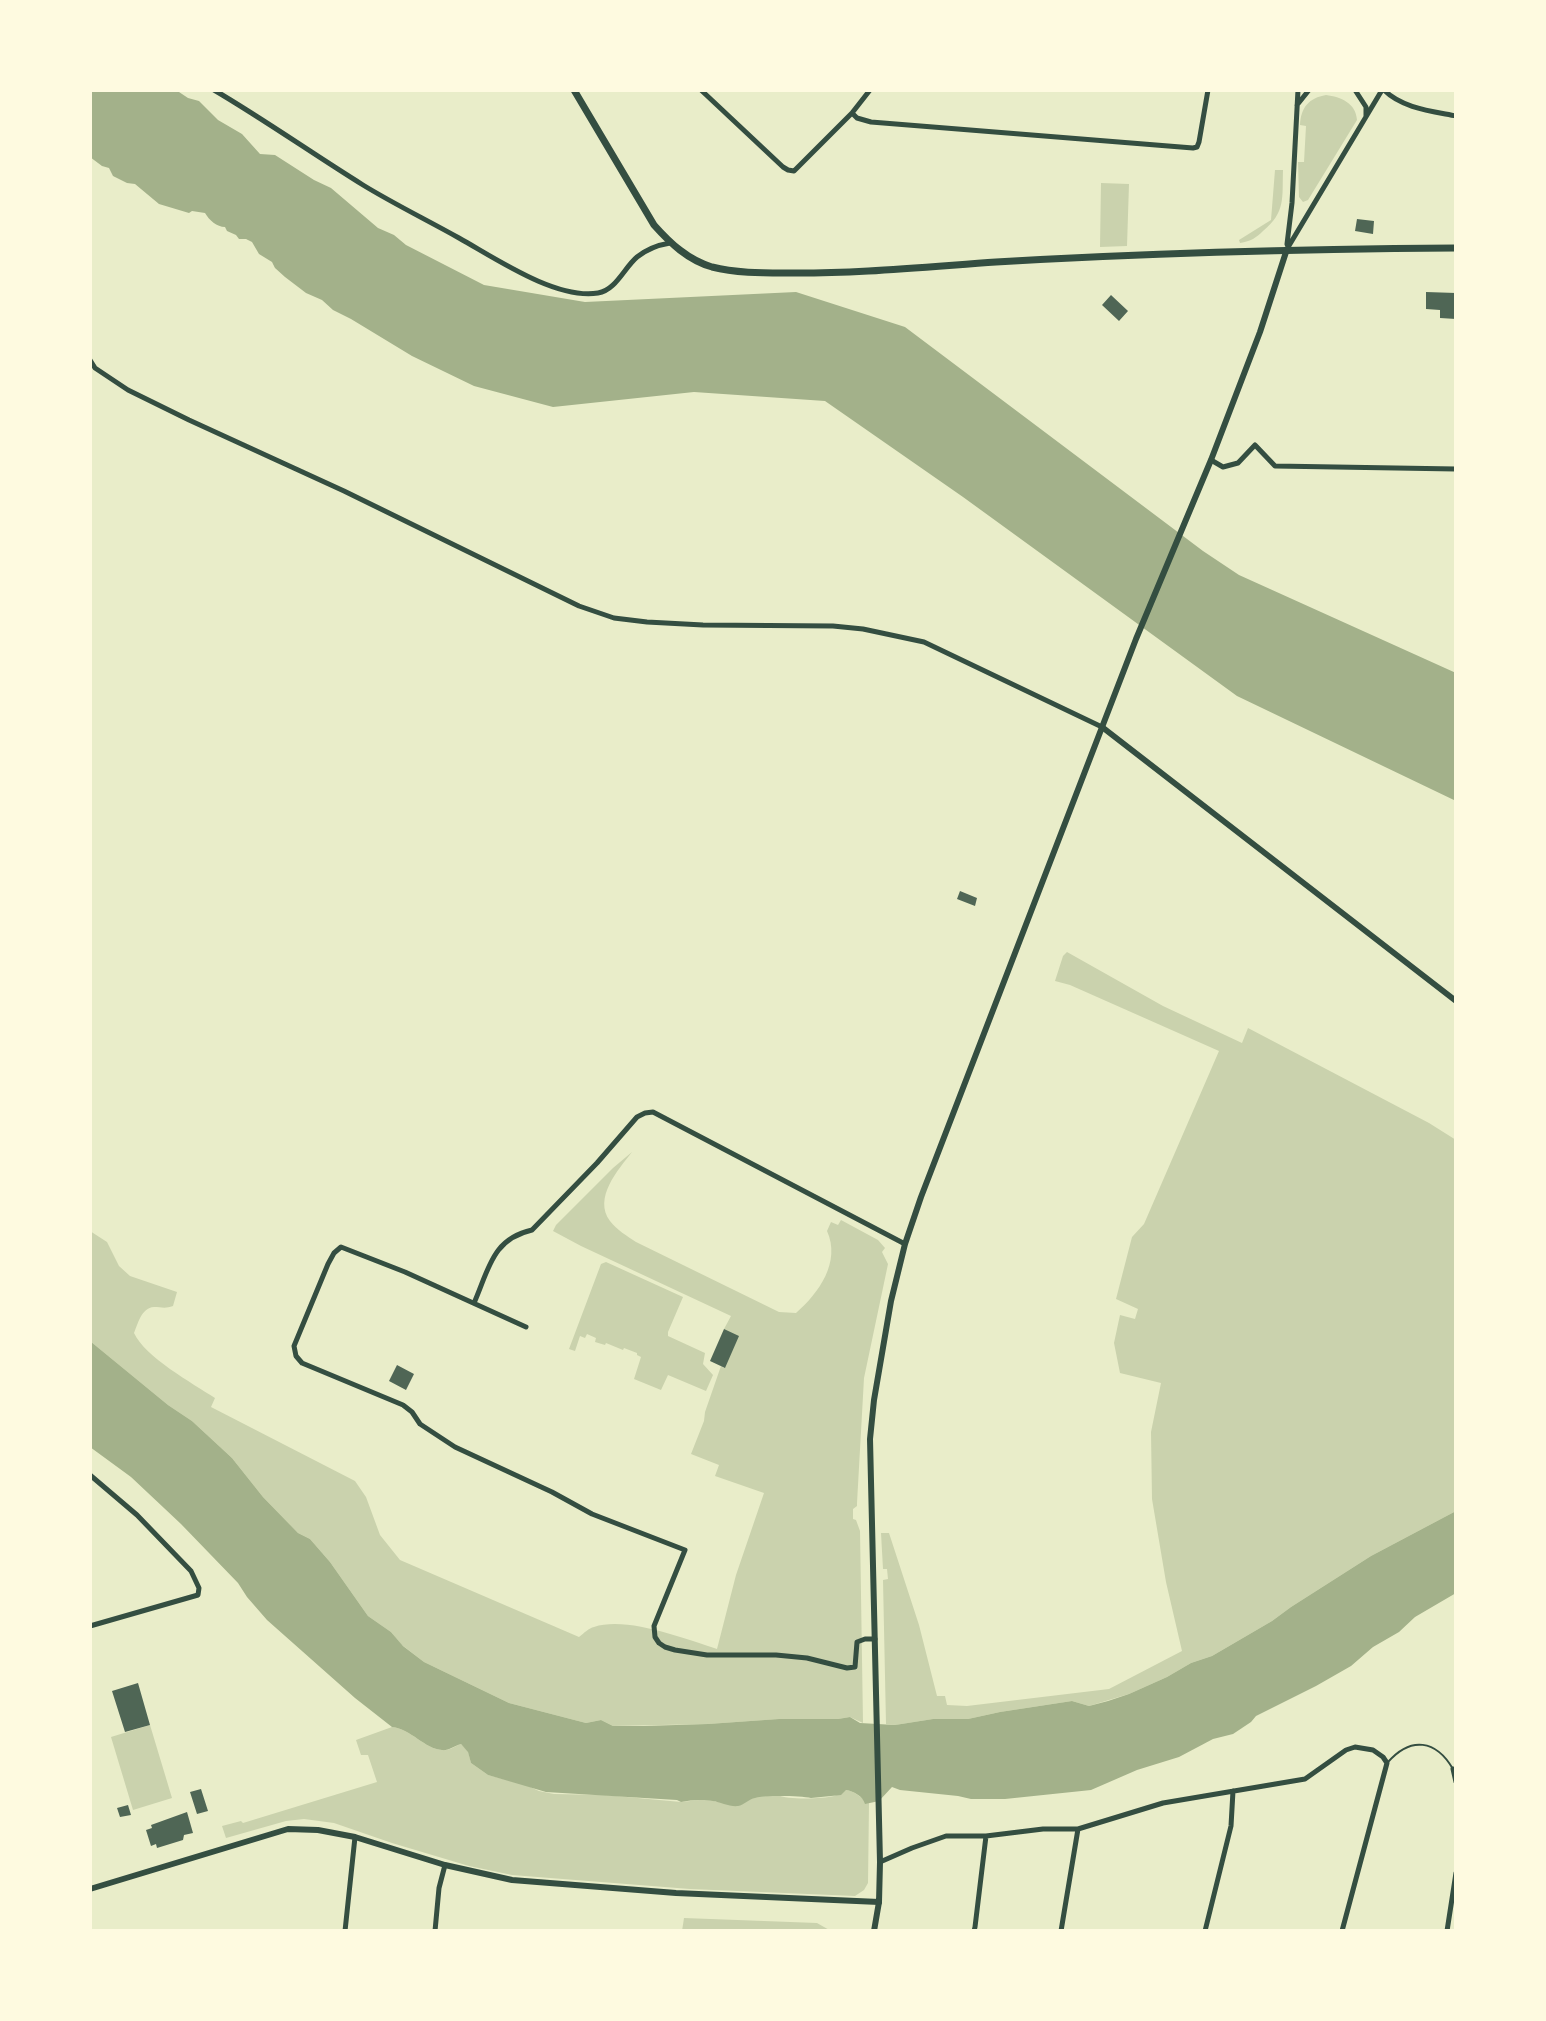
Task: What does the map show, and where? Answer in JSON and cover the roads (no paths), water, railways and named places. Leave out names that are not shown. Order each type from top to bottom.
[{"type":"main road","points":[[574,90],[654,225],[685,255],[713,267],[765,273],[824,273],[1287,249],[1456,248]]},
{"type":"main road","points":[[874,1931],[879,1902],[880,1862],[870,1439],[891,1301],[905,1244],[954,1106],[1136,639],[1211,460],[1260,332],[1287,249]]},
{"type":"main road","points":[[1102,727],[1456,1001]]},
{"type":"main road","points":[[90,1889],[288,1829],[318,1830],[355,1837],[445,1865],[512,1880],[691,1894],[879,1902]]},
{"type":"street","points":[[214,90],[366,186],[494,259],[551,287],[595,294],[604,291],[639,255],[670,243]]},
{"type":"street","points":[[701,90],[783,167],[794,171],[852,113],[870,90]]},
{"type":"street","points":[[852,113],[871,122],[1193,148],[1199,142],[1208,90]]},
{"type":"street","points":[[1287,249],[1298,90]]},
{"type":"street","points":[[1297,105],[1309,90]]},
{"type":"street","points":[[1355,90],[1366,107],[1366,117]]},
{"type":"street","points":[[1287,249],[1383,90],[1391,97],[1423,110],[1456,116]]},
{"type":"street","points":[[90,360],[95,368],[128,390],[579,606],[614,618],[647,622],[833,626],[924,642],[1102,727]]},
{"type":"street","points":[[1211,460],[1223,467],[1238,463],[1255,445],[1275,466],[1456,469]]},
{"type":"street","points":[[474,1303],[502,1244],[532,1230],[637,1117],[645,1113],[653,1112],[905,1244]]},
{"type":"street","points":[[526,1327],[405,1272],[341,1247],[328,1264],[294,1346],[296,1356],[302,1363],[407,1407],[420,1424],[455,1447],[592,1514],[685,1550],[654,1626],[655,1637],[665,1647],[707,1655],[807,1658],[847,1668],[855,1667],[857,1642],[875,1639]]},
{"type":"street","points":[[90,1475],[137,1515],[191,1571],[199,1588],[198,1595],[90,1626]]},
{"type":"street","points":[[880,1862],[946,1836],[1078,1829],[1163,1803],[1305,1779],[1355,1747],[1373,1750],[1387,1763],[1342,1931]]},
{"type":"street","points":[[1453,1769],[1456,1782]]},
{"type":"street","points":[[1205,1931],[1231,1826],[1233,1791]]},
{"type":"street","points":[[1061,1931],[1078,1829]]},
{"type":"street","points":[[974,1931],[986,1836]]},
{"type":"street","points":[[345,1931],[355,1837]]},
{"type":"street","points":[[435,1931],[439,1888],[445,1865]]},
{"type":"street","points":[[1447,1931],[1454,1908],[1456,1873]]},
{"type":"lane","points":[[1387,1763],[1399,1752],[1423,1744],[1444,1754],[1453,1769]]}]
